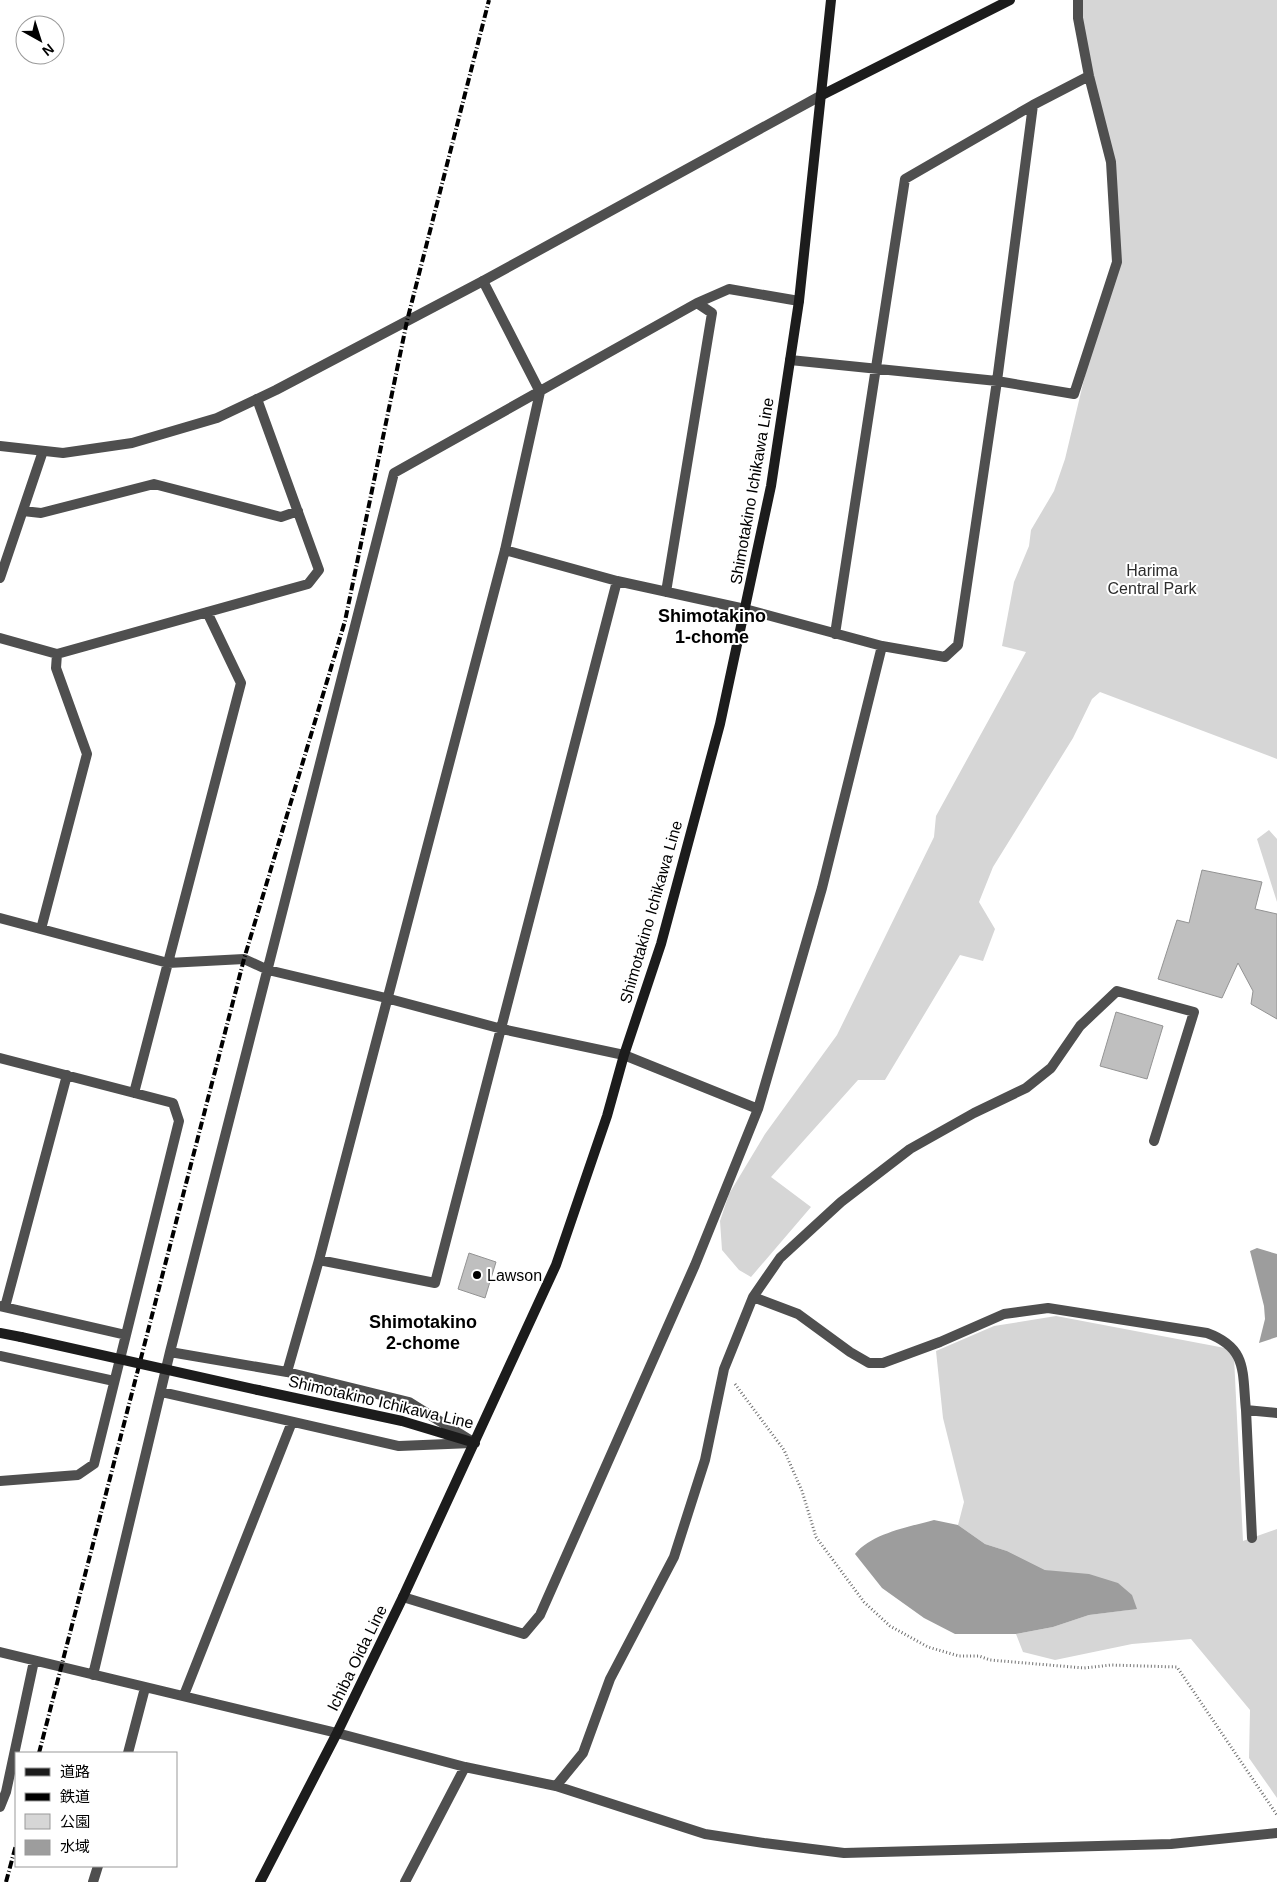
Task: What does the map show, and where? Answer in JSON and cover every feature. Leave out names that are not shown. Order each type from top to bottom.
[{"type":"main road","points":[[822,95],[831,0]]},
{"type":"main road","points":[[822,95],[1010,0]]},
{"type":"main road","name":"Shimotakino Ichikawa Line","points":[[0,1332],[402,1421],[475,1443],[556,1265],[607,1116],[624,1055],[666,924],[720,724],[771,486],[799,301],[822,95]]},
{"type":"main road","name":"Ichiba Oida Line","points":[[260,1882],[337,1733],[475,1443]]},
{"type":"street","points":[[790,360],[997,381],[1074,394],[1117,262],[1111,162],[1089,76],[1078,18],[1078,0]]},
{"type":"street","points":[[835,634],[905,179],[1033,105],[1089,76]]},
{"type":"street","points":[[0,446],[63,453],[132,443],[217,418],[483,281],[822,95]]},
{"type":"street","points":[[505,550],[617,581],[745,609],[882,646],[945,657],[958,645],[997,381],[1033,105]]},
{"type":"street","points":[[287,1372],[319,1260],[386,998],[505,550],[540,392],[483,281]]},
{"type":"street","points":[[93,1675],[170,1352],[394,474],[697,303],[729,289],[799,301]]},
{"type":"street","points":[[666,592],[712,312],[697,303]]},
{"type":"street","points":[[0,638],[57,654],[308,584],[319,570],[257,399]]},
{"type":"street","points":[[0,578],[43,451]]},
{"type":"street","points":[[22,511],[41,514],[154,484],[281,517],[298,511]]},
{"type":"street","points":[[319,1260],[435,1283],[617,581]]},
{"type":"street","points":[[134,1093],[242,684],[207,612]]},
{"type":"street","points":[[403,1597],[524,1634],[540,1615],[695,1265],[758,1109],[822,888],[882,646]]},
{"type":"street","points":[[42,929],[87,754],[56,668],[57,654]]},
{"type":"street","points":[[0,918],[168,963],[244,959],[268,970],[386,998],[502,1029],[624,1055],[758,1109]]},
{"type":"street","points":[[556,1786],[583,1753],[610,1679],[674,1557],[705,1460],[724,1369],[753,1297],[780,1258],[841,1202],[910,1149],[974,1113],[1026,1088],[1052,1068],[1080,1026],[1118,991],[1194,1012],[1154,1141]]},
{"type":"street","points":[[0,1058],[173,1103],[179,1120],[94,1464],[78,1475],[0,1481]]},
{"type":"street","points":[[67,1075],[3,1306],[126,1335]]},
{"type":"street","points":[[753,1297],[798,1314],[850,1352],[869,1363],[883,1363],[940,1342],[1004,1314],[1048,1308],[1207,1333],[1224,1340],[1240,1357],[1246,1410],[1252,1538]]},
{"type":"street","points":[[170,1352],[287,1372],[410,1402],[475,1443]]},
{"type":"street","points":[[0,1356],[114,1381]]},
{"type":"street","points":[[162,1392],[399,1446],[475,1443]]},
{"type":"street","points":[[1246,1410],[1277,1412]]},
{"type":"street","points":[[184,1695],[292,1422]]},
{"type":"street","points":[[0,1652],[146,1688],[184,1695],[466,1767],[556,1786],[705,1834],[844,1853],[1171,1844],[1277,1833]]},
{"type":"street","points":[[0,1807],[6,1792],[34,1661]]},
{"type":"street","points":[[128,1752],[146,1688]]},
{"type":"street","points":[[406,1882],[466,1767]]},
{"type":"street","points":[[93,1882],[98,1867]]},
{"type":"path","points":[[724,1369],[784,1450],[802,1491],[816,1537],[864,1602],[890,1626],[928,1646],[959,1656],[979,1656],[990,1660],[1084,1668],[1111,1665],[1176,1667],[1277,1815]]},
{"type":"green space","name":"Harima Central Park","points":[[1082,0],[1277,0],[1277,759],[1100,692],[1092,699],[1073,738],[993,867],[979,902],[995,929],[983,961],[960,955],[885,1080],[858,1080],[771,1177],[811,1207],[751,1277],[739,1270],[722,1250],[720,1221],[729,1194],[765,1134],[837,1035],[934,837],[936,816],[1026,652],[1002,646],[1014,582],[1029,546],[1031,530],[1054,491],[1065,459],[1098,321],[1117,262],[1111,162],[1078,18]]},
{"type":"green space","points":[[1269,830],[1277,839],[1277,902],[1257,839]]},
{"type":"green space","points":[[1056,1316],[1225,1348],[1234,1357],[1243,1541],[1277,1529],[1277,1798],[1249,1758],[1250,1710],[1191,1639],[1132,1644],[1055,1660],[1023,1652],[1016,1634],[1053,1627],[1089,1615],[1128,1610],[1060,1573],[1045,1570],[1007,1551],[985,1544],[958,1525],[964,1502],[943,1418],[936,1351],[994,1326]]},
{"type":"water","points":[[1257,1248],[1277,1254],[1277,1337],[1259,1343],[1265,1319],[1264,1306],[1250,1251]]},
{"type":"water","points":[[934,1520],[958,1525],[985,1544],[1007,1551],[1045,1570],[1089,1574],[1118,1583],[1132,1595],[1137,1609],[1089,1615],[1053,1627],[1016,1634],[955,1634],[924,1618],[882,1588],[855,1554],[862,1547],[881,1536],[902,1528]]},
{"type":"building","points":[[1202,870],[1262,882],[1255,909],[1277,914],[1277,1019],[1251,1004],[1253,991],[1238,963],[1222,998],[1158,979],[1177,920],[1189,923]]},
{"type":"building","points":[[1116,1012],[1163,1026],[1147,1079],[1100,1066]]},
{"type":"building","name":"Lawson","points":[[469,1253],[496,1262],[485,1298],[458,1289]]},
{"type":"railway","points":[[39,1752],[244,959],[345,621],[407,321],[489,0]]},
{"type":"railway","points":[[6,1882],[15,1849]]},
{"type":"place","name":"Lawson","points":[[477,1275]]},
{"type":"district","name":"Shimotakino 1-chome","points":[[712,626]]},
{"type":"district","name":"Shimotakino 2-chome","points":[[423,1332]]}]
